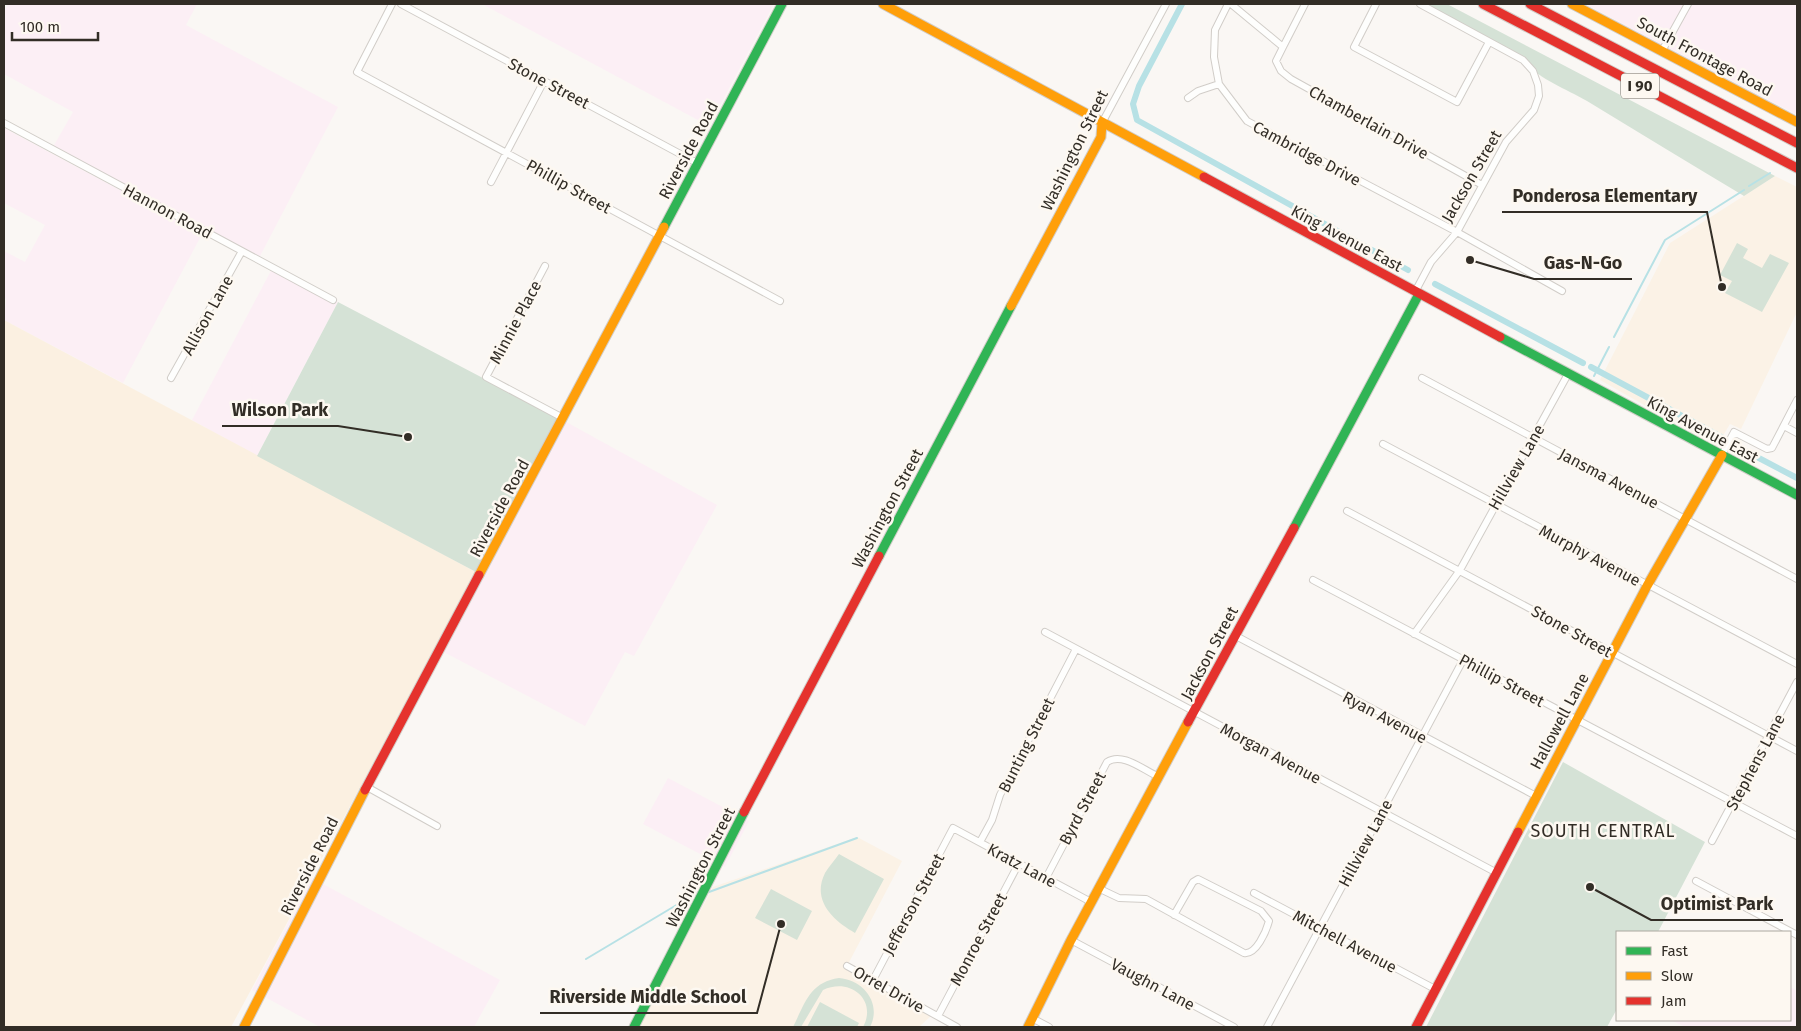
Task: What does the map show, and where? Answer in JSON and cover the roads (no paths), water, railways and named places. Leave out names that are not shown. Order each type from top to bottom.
[{"type":"main road","name":"Riverside Road","points":[[244,1027],[367,787],[782,4]]},
{"type":"main road","name":"King Avenue East","points":[[883,4],[1568,374],[1797,494]]},
{"type":"main road","name":"I 90","points":[[1483,4],[1797,168]]},
{"type":"main road","name":"I 90","points":[[1530,4],[1797,143]]},
{"type":"main road","name":"South Frontage Road","points":[[1572,4],[1797,122]]},
{"type":"main road","name":"Washington Street","points":[[634,1027],[784,735],[1101,137],[1102,123]]},
{"type":"main road","name":"Jackson Street","points":[[1028,1027],[1071,940],[1157,776],[1236,636],[1417,293]]},
{"type":"main road","name":"Hallowell Lane","points":[[1416,1027],[1647,586],[1722,455]]},
{"type":"street","name":"Phillip Street","points":[[392,4],[357,72],[780,301]]},
{"type":"street","name":"Stone Street","points":[[401,4],[697,163]]},
{"type":"street","name":"Washington Street","points":[[1102,123],[1166,4]]},
{"type":"street","points":[[1230,4],[1283,47]]},
{"type":"street","name":"Cambridge Drive","points":[[1230,4],[1215,30],[1214,56],[1219,84],[1245,124],[1308,158],[1457,232],[1562,291]]},
{"type":"street","name":"Chamberlain Drive","points":[[1305,4],[1276,61],[1281,71],[1291,79],[1482,185]]},
{"type":"street","points":[[1376,4],[1354,47],[1457,102],[1489,42],[1420,4]]},
{"type":"street","points":[[1662,51],[1688,4]]},
{"type":"street","name":"Jackson Street","points":[[1417,293],[1431,262],[1457,232],[1506,142],[1534,110],[1538,96],[1538,85],[1533,71],[1524,60],[1489,42]]},
{"type":"street","points":[[491,182],[544,81]]},
{"type":"street","points":[[1188,98],[1198,91],[1219,84]]},
{"type":"street","name":"Hannon Road","points":[[4,123],[333,300]]},
{"type":"street","name":"Allison Lane","points":[[171,378],[242,251]]},
{"type":"street","name":"Minnie Place","points":[[545,266],[486,377],[563,418]]},
{"type":"street","name":"Hillview Lane","points":[[1414,634],[1460,570],[1568,374]]},
{"type":"street","name":"Jansma Avenue","points":[[1422,378],[1797,578]]},
{"type":"street","points":[[1797,400],[1784,426],[1797,433]]},
{"type":"street","name":"Hallowell Lane","points":[[1722,455],[1734,432],[1767,449],[1772,448],[1784,426]]},
{"type":"street","name":"Murphy Avenue","points":[[1383,444],[1647,586],[1797,664]]},
{"type":"street","name":"Stone Street","points":[[1347,511],[1797,751]]},
{"type":"street","name":"Phillip Street","points":[[1313,580],[1797,836]]},
{"type":"street","name":"Morgan Avenue","points":[[1045,632],[1497,873]]},
{"type":"street","name":"Ryan Avenue","points":[[1236,636],[1536,796]]},
{"type":"street","name":"Bunting Street","points":[[980,842],[992,820],[1000,795],[1076,649]]},
{"type":"street","name":"Hillview Lane","points":[[1267,1027],[1463,660]]},
{"type":"street","name":"Stephens Lane","points":[[1712,841],[1797,682]]},
{"type":"street","name":"Byrd Street","points":[[1046,878],[1107,762],[1113,758],[1122,758],[1157,776]]},
{"type":"street","points":[[367,787],[437,826]]},
{"type":"street","name":"Kratz Lane","points":[[953,828],[1091,902]]},
{"type":"street","name":"Jefferson Street","points":[[873,980],[953,828]]},
{"type":"street","name":"Monroe Street","points":[[938,1016],[1018,863]]},
{"type":"street","points":[[1098,888],[1120,898],[1140,897],[1174,915],[1248,954],[1254,951],[1269,921],[1261,911],[1198,879],[1193,882],[1174,915]]},
{"type":"street","points":[[1696,881],[1797,934]]},
{"type":"street","name":"Mitchell Avenue","points":[[1254,893],[1435,989]]},
{"type":"street","name":"Vaughn Lane","points":[[1071,940],[1234,1027]]},
{"type":"street","name":"Orrel Drive","points":[[846,966],[957,1027]]},
{"type":"street","points":[[1032,1018],[1049,1027]]},
{"type":"waterway","points":[[1182,4],[1139,86],[1133,104],[1137,120],[1408,270]]},
{"type":"waterway","points":[[1749,186],[1770,173]]},
{"type":"waterway","points":[[1614,337],[1665,240],[1744,190]]},
{"type":"waterway","points":[[1435,284],[1583,363]]},
{"type":"waterway","points":[[1594,376],[1609,347]]},
{"type":"waterway","points":[[1591,367],[1723,438]]},
{"type":"waterway","points":[[1738,447],[1797,478]]},
{"type":"waterway","points":[[709,892],[857,838]]},
{"type":"waterway","points":[[586,959],[700,891]]},
{"type":"place","name":"Gas-N-Go","points":[[1470,260]]},
{"type":"place","name":"Ponderosa Elementary","points":[[1722,287]]},
{"type":"place","name":"Wilson Park","points":[[408,437]]},
{"type":"place","name":"Optimist Park","points":[[1590,887]]},
{"type":"place","name":"Riverside Middle School","points":[[781,924]]},
{"type":"district","name":"SOUTH CENTRAL","points":[[1603,831]]}]
